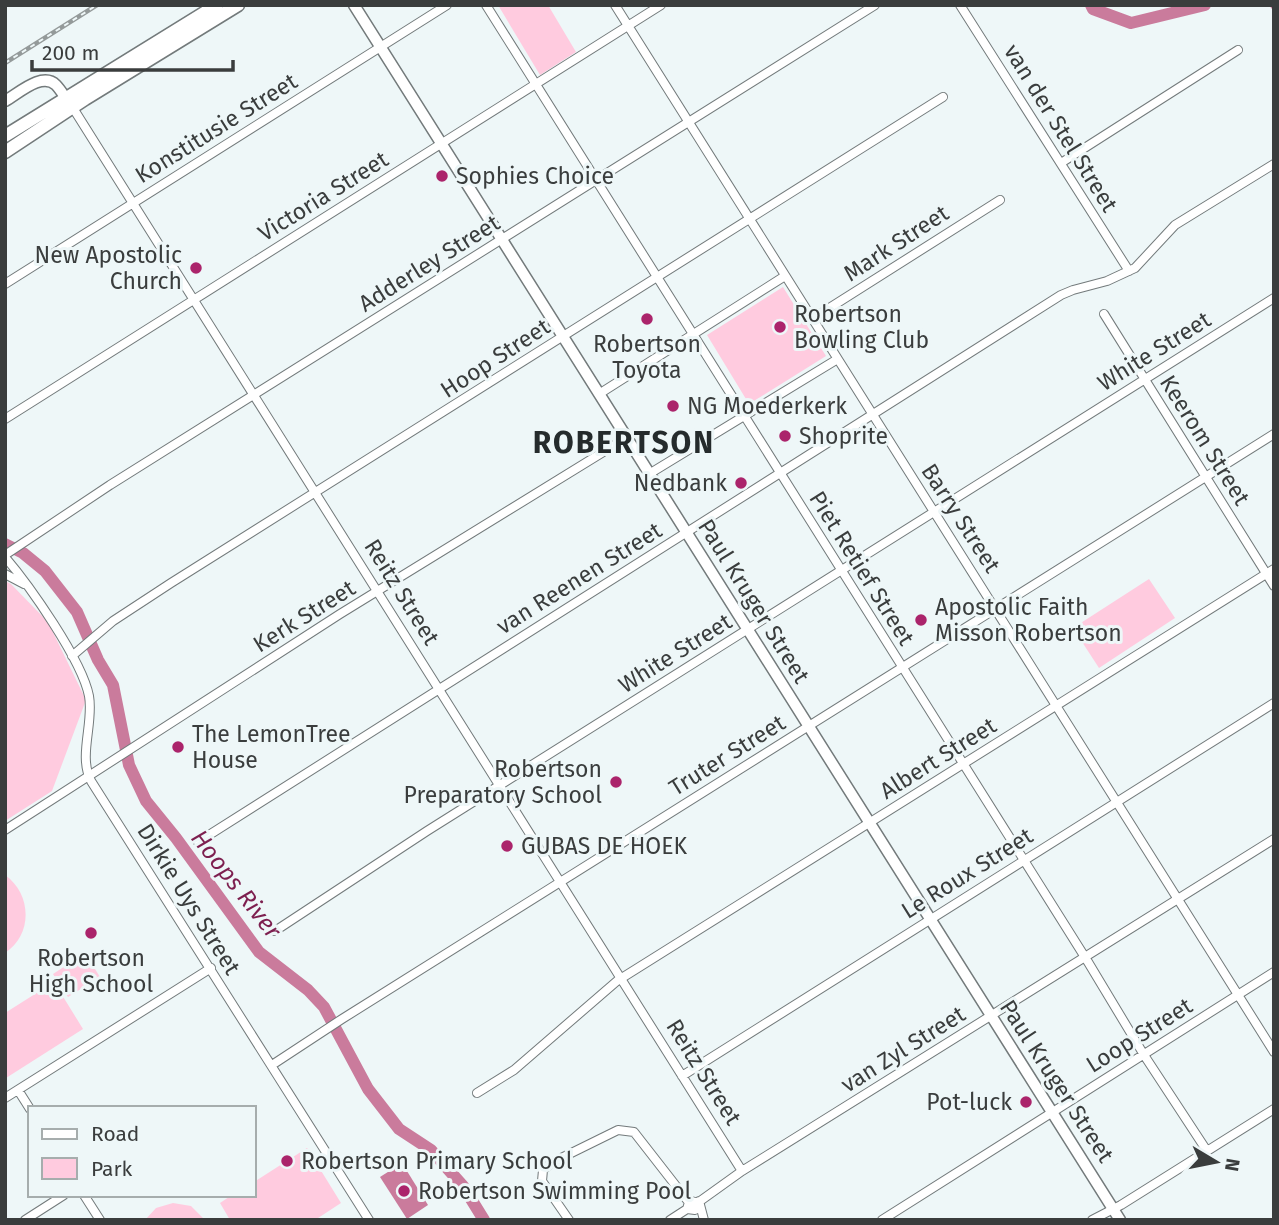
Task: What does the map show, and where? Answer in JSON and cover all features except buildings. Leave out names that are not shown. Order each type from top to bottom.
[{"type":"main road","points":[[69,103],[217,5]]},
{"type":"main road","points":[[5,152],[12,137],[238,5]]},
{"type":"street","name":"Paul Kruger Street","points":[[354,5],[1120,1220]]},
{"type":"street","name":"Konstitusie Street","points":[[5,284],[447,5]]},
{"type":"street","name":"Piet Retief Street","points":[[486,5],[1144,1055],[1207,1151]]},
{"type":"street","name":"Barry Street","points":[[615,5],[1274,1052]]},
{"type":"street","name":"Victoria Street","points":[[5,419],[661,5]]},
{"type":"street","name":"Adderley Street","points":[[5,556],[110,485],[875,5]]},
{"type":"street","name":"van der Stel Street","points":[[960,5],[1129,271]]},
{"type":"street","points":[[1061,163],[1238,50]]},
{"type":"street","name":"Reitz Street","points":[[5,101],[45,80],[54,83],[69,103],[742,1171]]},
{"type":"street","name":"Hoop Street","points":[[72,656],[99,632],[171,583],[943,97]]},
{"type":"street","points":[[1129,271],[1141,263],[1175,225],[1274,164]]},
{"type":"street","name":"Mark Street","points":[[812,319],[1000,200]]},
{"type":"street","name":"van Reenen Street","points":[[198,842],[1061,295],[1107,281],[1129,271]]},
{"type":"street","points":[[599,394],[785,276]]},
{"type":"street","name":"White Street","points":[[275,931],[1274,298]]},
{"type":"street","name":"Keerom Street","points":[[1104,314],[1205,477],[1270,571],[1274,586]]},
{"type":"street","points":[[649,474],[836,360]]},
{"type":"street","name":"Truter Street","points":[[272,1065],[1274,434]]},
{"type":"street","name":"Kerk Street","points":[[5,831],[377,592],[626,438]]},
{"type":"street","name":"Dirkie Uys Street","points":[[5,556],[42,606],[72,656],[89,695],[86,769],[89,776],[369,1220]]},
{"type":"street","name":"Albert Street","points":[[477,1093],[514,1070],[597,996],[622,978],[1270,571]]},
{"type":"street","name":"Dirkie Uys Street","points":[[5,574],[24,584]]},
{"type":"street","name":"Le Roux Street","points":[[682,1076],[1274,703]]},
{"type":"street","name":"van Zyl Street","points":[[670,1220],[742,1171],[1274,839]]},
{"type":"street","points":[[5,1098],[211,968]]},
{"type":"street","name":"Loop Street","points":[[882,1220],[1274,972]]},
{"type":"street","points":[[18,1090],[28,1106]]},
{"type":"street","points":[[1092,1220],[1274,1109]]},
{"type":"street","points":[[569,1220],[542,1181],[542,1170],[618,1130],[634,1132],[704,1220]]},
{"type":"street","points":[[25,1220],[61,1197]]},
{"type":"street","points":[[85,1197],[100,1220]]},
{"type":"street","points":[[692,1205],[698,1220]]},
{"type":"green space","points":[[498,5],[548,5],[576,52],[540,75]]},
{"type":"green space","points":[[783,287],[826,356],[749,404],[707,335]]},
{"type":"green space","points":[[1149,579],[1175,618],[1099,668],[1073,628]]},
{"type":"green space","points":[[5,581],[48,622],[86,700],[52,791],[5,821]]},
{"type":"green space","points":[[5,875],[20,893],[26,914],[21,936],[5,953]]},
{"type":"green space","points":[[85,953],[100,977],[68,997],[59,983],[59,977],[56,979],[53,974]]},
{"type":"green space","points":[[54,982],[83,1029],[6,1078],[5,1013]]},
{"type":"green space","points":[[307,1148],[341,1203],[315,1220],[230,1220],[220,1203],[229,1197],[256,1197],[256,1181]]},
{"type":"green space","points":[[173,1203],[191,1206],[205,1220],[145,1220],[156,1208]]},
{"type":"shaded area","name":"Robertson Swimming Pool","points":[[402,1163],[428,1205],[407,1219],[380,1177]]},
{"type":"waterway","points":[[1091,5],[1093,9],[1131,23],[1205,5]]},
{"type":"waterway","points":[[1270,5],[1274,10]]},
{"type":"waterway","name":"Hoops River","points":[[5,544],[23,553],[45,571],[77,612],[98,660],[113,685],[129,765],[146,801],[259,952],[308,990],[324,1007],[368,1089],[399,1129],[431,1150],[463,1186],[484,1220]]},
{"type":"railway","points":[[5,63],[97,5]]},
{"type":"place","name":"Sophies Choice","points":[[442,176]]},
{"type":"place","name":"New Apostolic Church","points":[[196,268]]},
{"type":"place","name":"Robertson Toyota","points":[[647,319]]},
{"type":"place","name":"Robertson Bowling Club","points":[[780,327]]},
{"type":"place","name":"NG Moederkerk","points":[[673,406]]},
{"type":"place","name":"Shoprite","points":[[785,436]]},
{"type":"place","name":"Nedbank","points":[[741,483]]},
{"type":"place","name":"Apostolic Faith Misson Robertson","points":[[921,620]]},
{"type":"place","name":"The LemonTree House","points":[[178,747]]},
{"type":"place","name":"Robertson Preparatory School","points":[[616,782]]},
{"type":"place","name":"GUBAS DE HOEK","points":[[507,846]]},
{"type":"place","name":"Robertson High School","points":[[91,933]]},
{"type":"place","name":"Pot-luck","points":[[1026,1102]]},
{"type":"place","name":"Robertson Primary School","points":[[287,1161]]},
{"type":"place","name":"Robertson Swimming Pool","points":[[404,1191]]},
{"type":"district","name":"ROBERTSON","points":[[624,443]]}]
